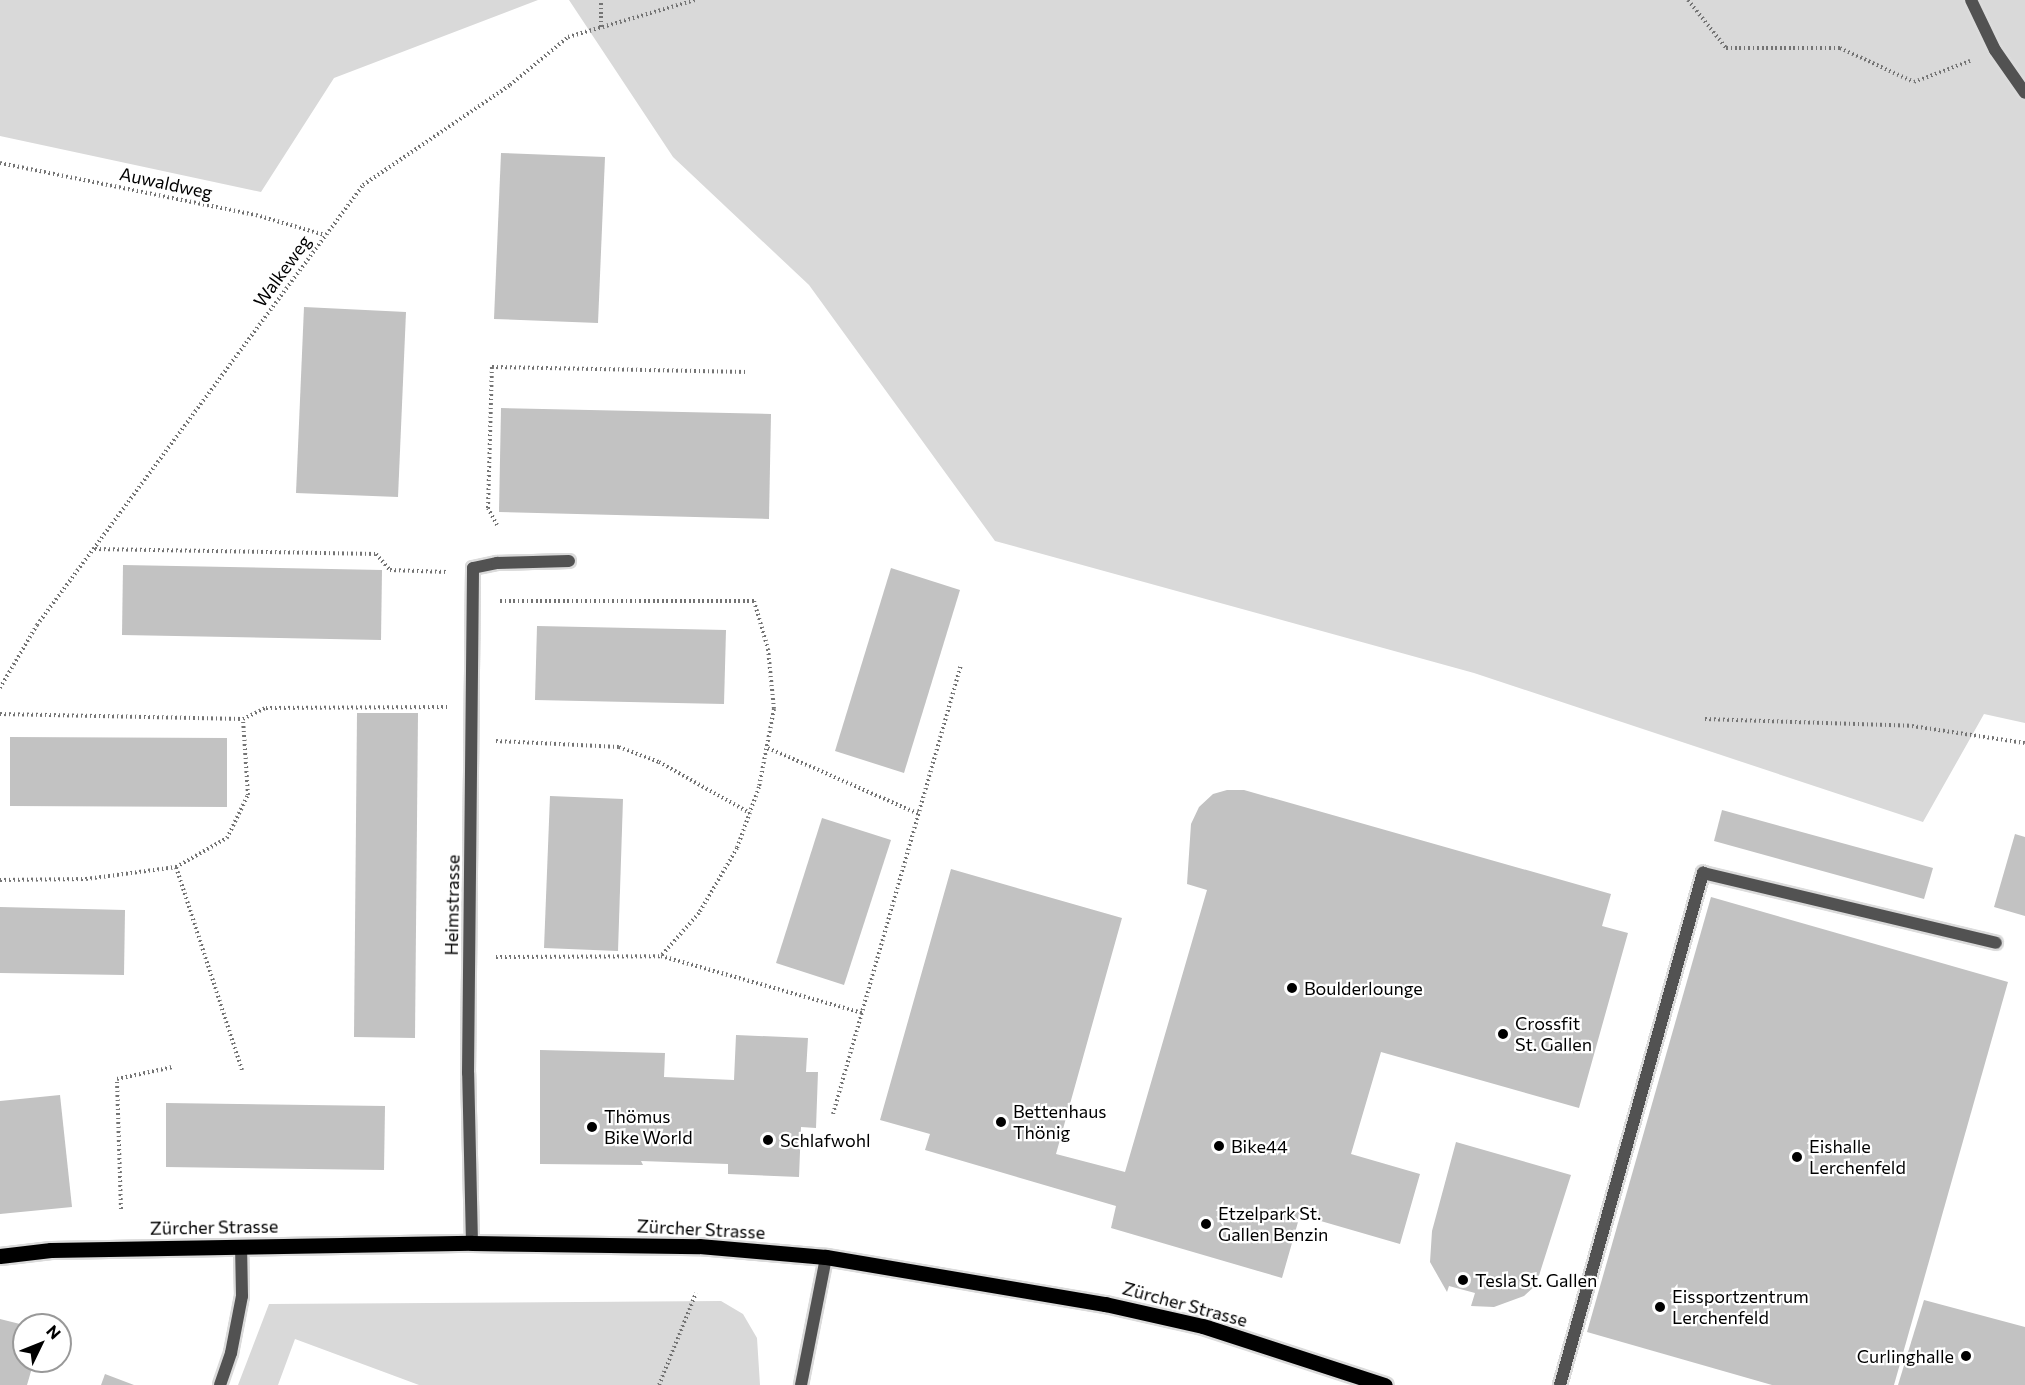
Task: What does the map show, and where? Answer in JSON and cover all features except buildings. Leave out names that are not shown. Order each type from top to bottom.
[{"type":"main road","name":"Zürcher Strasse","points":[[0,1256],[51,1250],[472,1243],[699,1246],[826,1257],[1105,1304],[1203,1326],[1385,1385]]},
{"type":"street","points":[[1971,0],[1995,50],[2025,93]]},
{"type":"street","points":[[473,568],[497,563],[569,561]]},
{"type":"street","name":"Heimstrasse","points":[[472,1243],[468,1073],[473,568]]},
{"type":"street","points":[[1560,1385],[1703,873],[1996,943]]},
{"type":"street","points":[[220,1385],[231,1353],[242,1296],[241,1246]]},
{"type":"street","points":[[801,1385],[826,1257]]},
{"type":"path","points":[[601,0],[601,27]]},
{"type":"path","name":"Walkeweg","points":[[0,688],[38,625],[363,185],[510,85],[568,37],[695,0]]},
{"type":"path","points":[[1688,0],[1726,48],[1840,48],[1914,82],[1971,61]]},
{"type":"path","name":"Auwaldweg","points":[[0,163],[256,215],[325,235]]},
{"type":"path","points":[[497,525],[488,508],[492,367],[747,372]]},
{"type":"path","points":[[95,549],[376,554],[390,570],[449,572],[473,568]]},
{"type":"path","points":[[496,601],[754,601],[768,650],[774,708],[768,747],[750,813],[737,848],[699,913],[661,956]]},
{"type":"path","points":[[833,1114],[961,666]]},
{"type":"path","points":[[0,714],[243,719],[266,708],[448,707]]},
{"type":"path","points":[[1705,718],[1912,726],[2025,743]]},
{"type":"path","points":[[0,879],[86,879],[176,867],[227,838],[248,795],[243,719]]},
{"type":"path","points":[[495,741],[619,747],[659,762],[750,813]]},
{"type":"path","points":[[768,747],[919,814]]},
{"type":"path","points":[[176,867],[242,1070]]},
{"type":"path","points":[[494,957],[661,956],[862,1013]]},
{"type":"path","points":[[121,1209],[117,1079],[172,1067]]},
{"type":"path","points":[[658,1385],[696,1293]]},
{"type":"shaded area","points":[[0,0],[538,0],[334,78],[261,192],[0,136]]},
{"type":"shaded area","points":[[569,0],[2025,0],[2025,723],[1984,714],[1923,822],[1474,673],[995,541],[809,285],[673,157]]},
{"type":"shaded area","points":[[721,1301],[743,1314],[757,1338],[760,1385],[419,1385],[295,1339],[278,1385],[238,1385],[269,1304]]},
{"type":"place","name":"Boulderlounge","points":[[1292,988]]},
{"type":"place","name":"Crossfit St. Gallen","points":[[1503,1034]]},
{"type":"place","name":"Bettenhaus Thönig","points":[[1001,1122]]},
{"type":"place","name":"Thömus Bike World","points":[[592,1127]]},
{"type":"place","name":"Schlafwohl","points":[[768,1140]]},
{"type":"place","name":"Bike44","points":[[1219,1146]]},
{"type":"place","name":"Eishalle Lerchenfeld","points":[[1797,1157]]},
{"type":"place","name":"Etzelpark St. Gallen Benzin","points":[[1206,1224]]},
{"type":"place","name":"Tesla St. Gallen","points":[[1463,1280]]},
{"type":"place","name":"Eissportzentrum Lerchenfeld","points":[[1660,1307]]},
{"type":"place","name":"Curlinghalle","points":[[1966,1356]]}]
